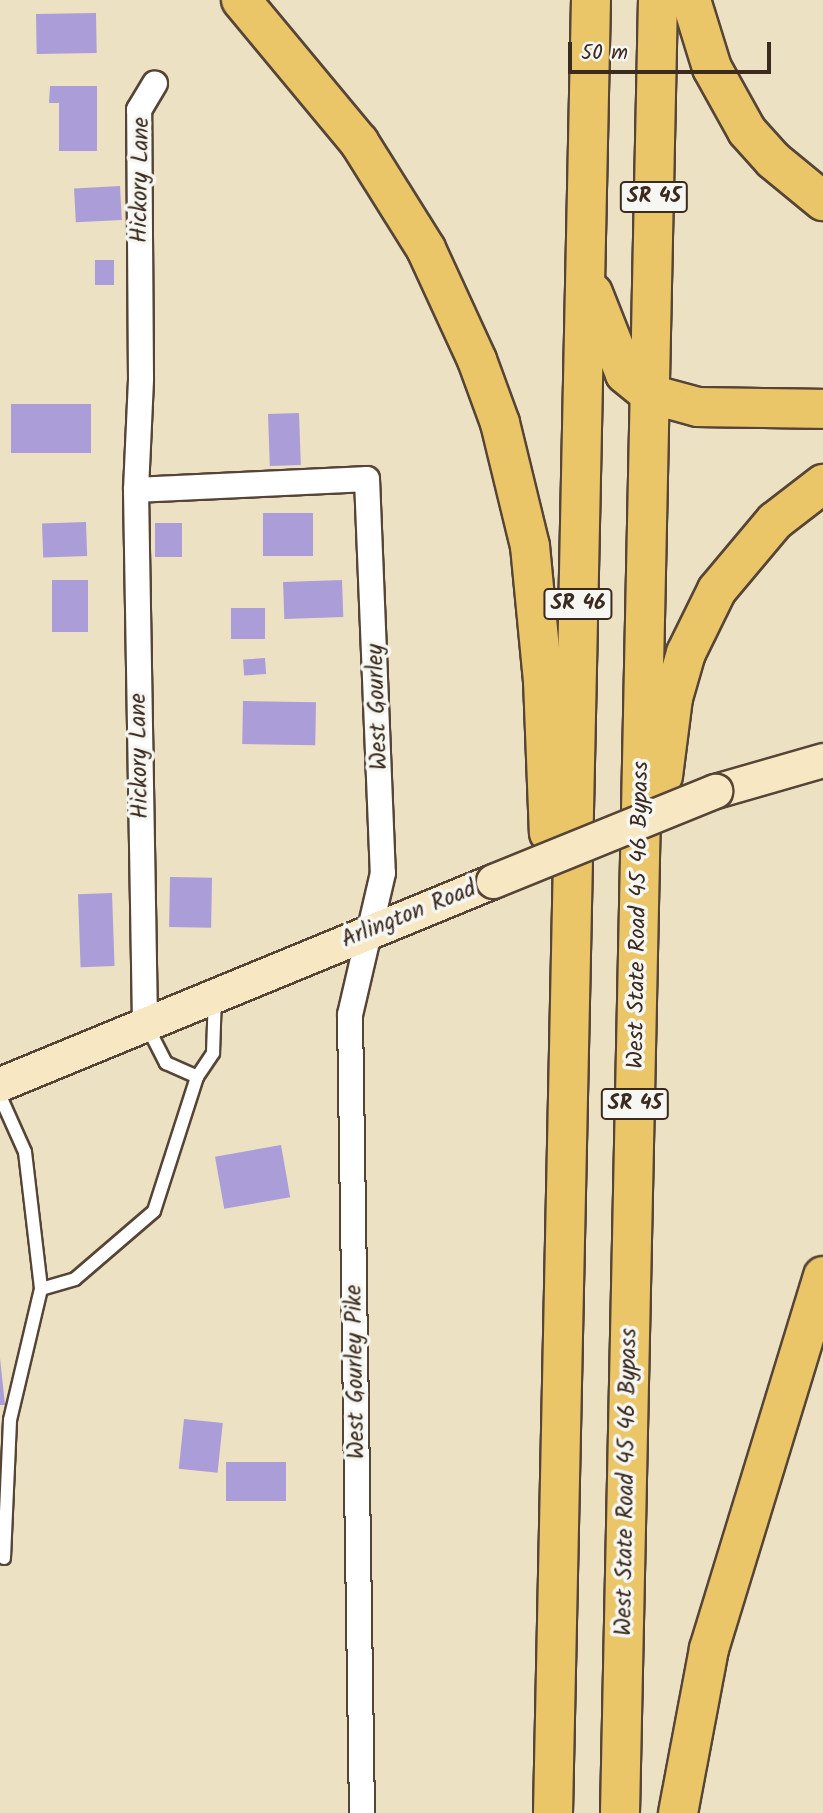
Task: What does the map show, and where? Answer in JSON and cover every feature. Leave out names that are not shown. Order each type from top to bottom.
[{"type":"highway","points":[[241,0],[359,142],[400,206],[452,300],[500,423],[530,546],[541,652],[565,1209],[553,1813]]},
{"type":"highway","name":"SR 46","points":[[565,1209],[591,0]]},
{"type":"highway","name":"SR 45","points":[[650,394],[658,0]]},
{"type":"highway","points":[[691,0],[712,68],[747,131],[773,160],[823,201]]},
{"type":"highway","points":[[585,271],[625,374],[650,394],[706,408],[823,409]]},
{"type":"highway","name":"West State Road 45 46 Bypass","points":[[620,1813],[650,394]]},
{"type":"highway","points":[[637,990],[672,709],[686,653],[733,568],[775,521],[823,484]]},
{"type":"highway","points":[[678,1813],[709,1649],[823,1276]]},
{"type":"street","name":"Hickory Lane","points":[[145,1023],[136,490],[141,378],[139,110],[155,83]]},
{"type":"street","name":"West Gourley","points":[[136,490],[367,479],[383,873],[368,932]]},
{"type":"street","name":"Arlington Road","points":[[0,1084],[215,993],[715,791],[823,760]]},
{"type":"street","name":"West Gourley Pike","points":[[362,1813],[350,1015],[368,932]]},
{"type":"lane","points":[[41,1289],[75,1279],[154,1211],[197,1077],[213,1053],[215,993]]},
{"type":"lane","points":[[145,1023],[166,1063],[197,1077]]},
{"type":"lane","points":[[0,1096],[25,1152],[41,1289],[10,1420],[4,1558]]},
{"type":"building","points":[[96,13],[97,53],[37,54],[36,14]]},
{"type":"building","points":[[50,86],[97,86],[97,151],[59,151],[59,103],[49,103]]},
{"type":"building","points":[[120,186],[122,220],[76,222],[74,188]]},
{"type":"building","points":[[95,260],[114,260],[114,285],[95,285]]},
{"type":"building","points":[[11,404],[91,404],[91,453],[11,453]]},
{"type":"building","points":[[299,413],[301,465],[270,466],[268,414]]},
{"type":"building","points":[[263,513],[313,513],[313,556],[263,556]]},
{"type":"building","points":[[86,522],[87,556],[43,558],[42,524]]},
{"type":"building","points":[[155,523],[182,523],[182,557],[155,557]]},
{"type":"building","points":[[52,580],[88,580],[88,632],[52,632]]},
{"type":"building","points":[[342,580],[343,617],[284,619],[283,582]]},
{"type":"building","points":[[231,608],[265,608],[265,639],[231,639]]},
{"type":"building","points":[[265,658],[266,674],[244,675],[243,660]]},
{"type":"building","points":[[243,701],[316,702],[315,745],[242,744]]},
{"type":"building","points":[[170,877],[212,878],[211,928],[169,927]]},
{"type":"building","points":[[112,893],[115,966],[81,967],[78,894]]},
{"type":"building","points":[[281,1145],[290,1197],[224,1209],[215,1157]]},
{"type":"building","points":[[0,1358],[5,1405],[0,1405]]},
{"type":"building","points":[[184,1419],[223,1423],[218,1473],[179,1469]]},
{"type":"building","points":[[226,1462],[286,1462],[286,1501],[226,1501]]}]
